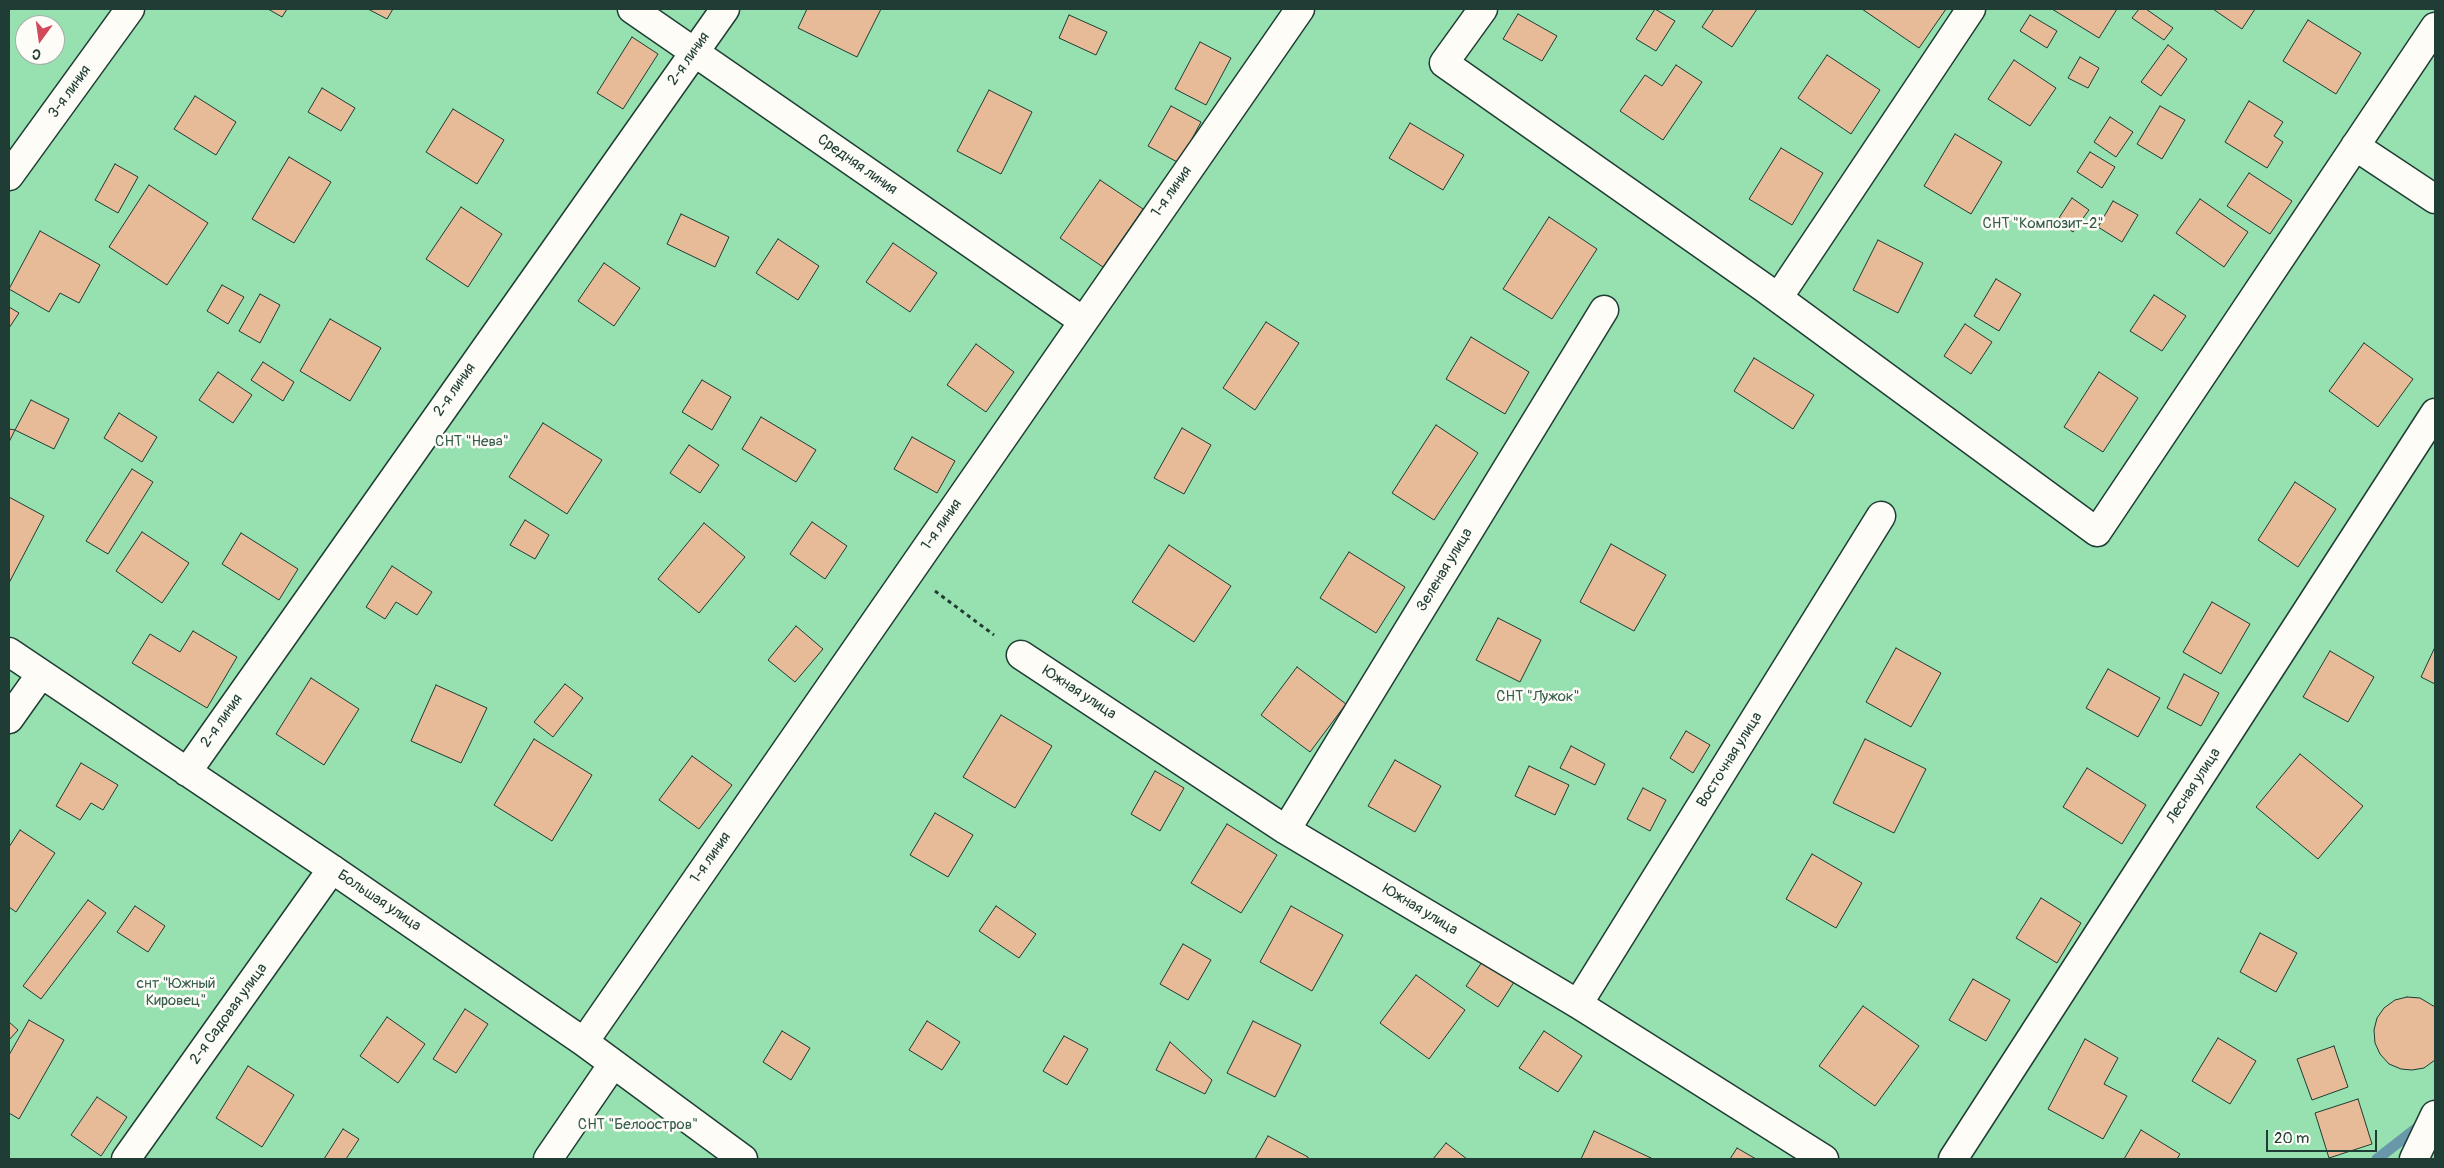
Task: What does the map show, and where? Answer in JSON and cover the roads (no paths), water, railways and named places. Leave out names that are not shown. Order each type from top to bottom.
[{"type":"street","name":"3-я линия","points":[[9,176],[130,9]]},
{"type":"street","name":"Средняя линия","points":[[632,9],[1083,321]]},
{"type":"street","name":"2-я линия","points":[[187,772],[724,9]]},
{"type":"street","name":"1-я линия","points":[[584,1042],[1300,9]]},
{"type":"street","points":[[1482,9],[1444,63],[1778,298],[2097,532],[2435,27]]},
{"type":"street","points":[[1778,298],[1971,9]]},
{"type":"street","points":[[2355,146],[2435,200]]},
{"type":"street","name":"Зеленая улица","points":[[1286,830],[1604,310]]},
{"type":"street","name":"Лесная улица","points":[[1953,1159],[2435,413]]},
{"type":"street","name":"Восточная улица","points":[[1578,1004],[1881,516]]},
{"type":"street","name":"Большая улица","points":[[9,652],[332,869],[584,1042],[743,1159]]},
{"type":"street","name":"Южная улица","points":[[1021,655],[1286,830],[1578,1004],[1824,1159]]},
{"type":"street","points":[[9,719],[41,674]]},
{"type":"street","name":"2-я Садовая улица","points":[[126,1159],[332,869]]},
{"type":"street","points":[[548,1159],[613,1064]]},
{"type":"street","points":[[2414,1159],[2435,1115]]},
{"type":"waterway","points":[[2377,1159],[2422,1124]]},
{"type":"park label","name":"СНТ \"Композит-2\"","points":[[2043,224]]},
{"type":"park label","name":"СНТ \"Нева\"","points":[[472,442]]},
{"type":"park label","name":"СНТ \"Лужок\"","points":[[1538,697]]},
{"type":"park label","name":"снт \"Южный Кировец\"","points":[[176,992]]},
{"type":"park label","name":"СНТ \"Белоостров\"","points":[[638,1125]]}]
